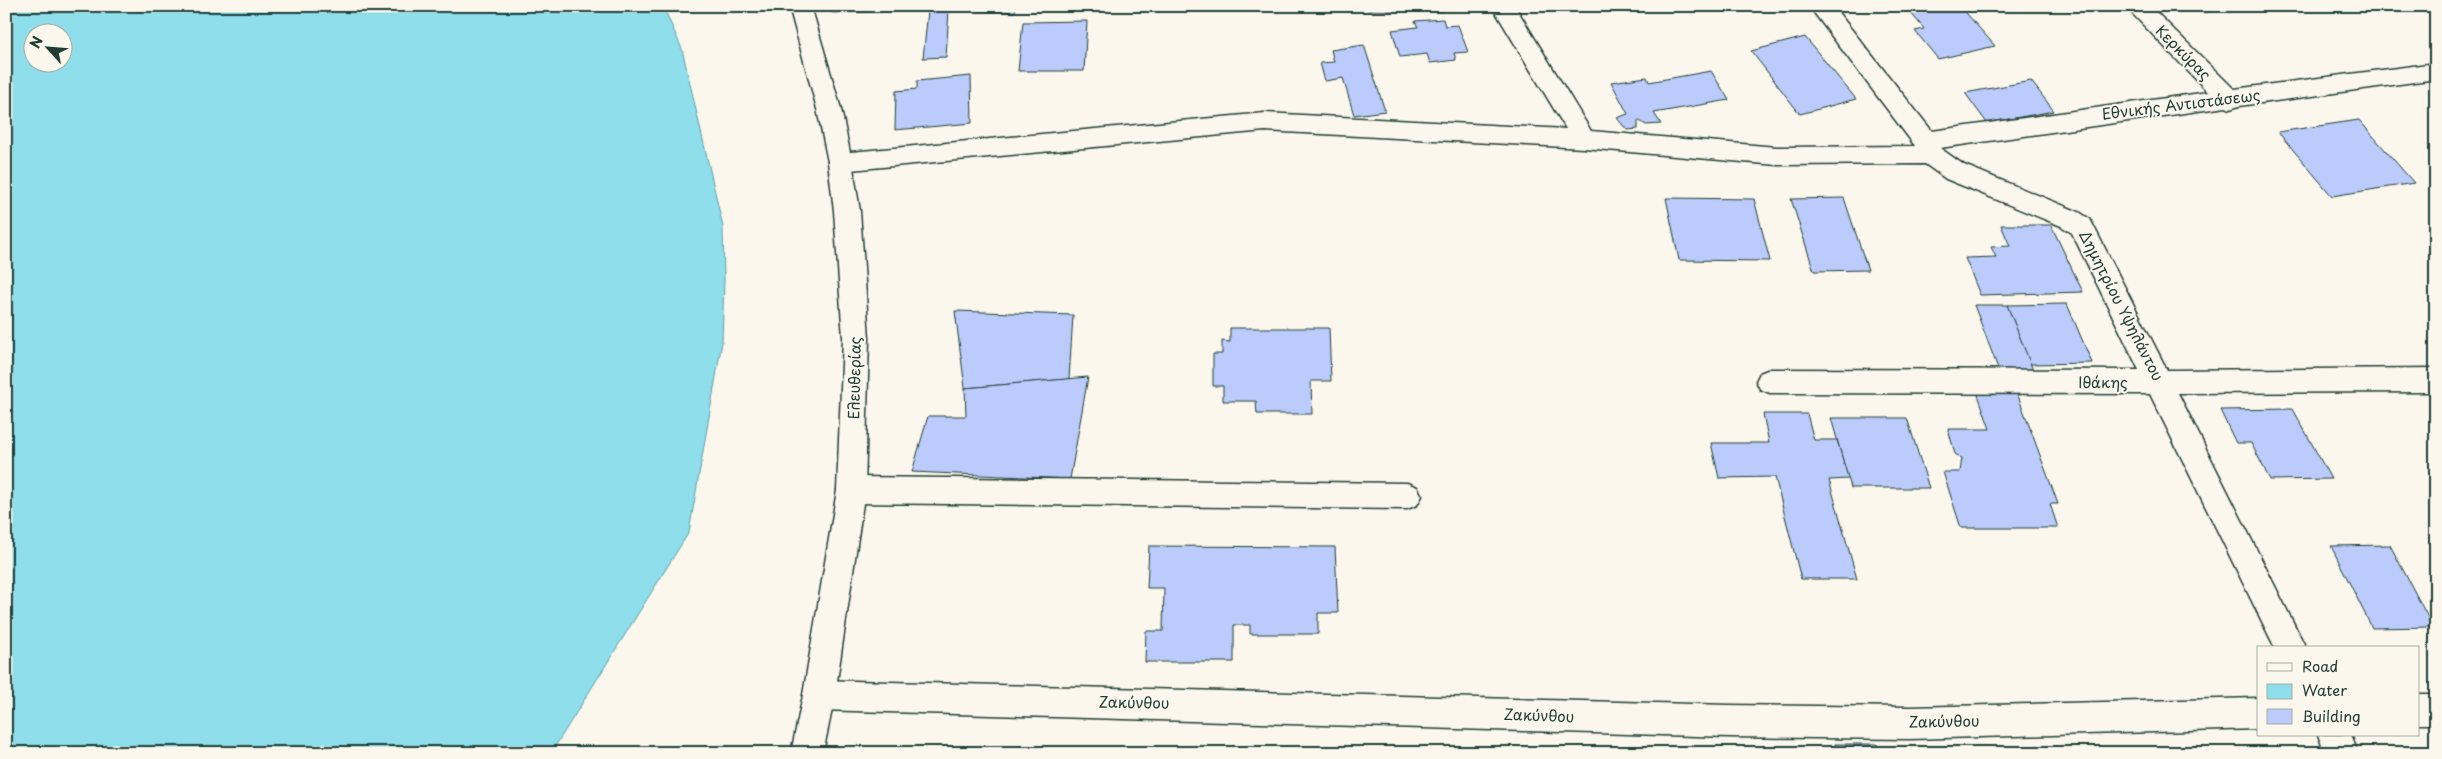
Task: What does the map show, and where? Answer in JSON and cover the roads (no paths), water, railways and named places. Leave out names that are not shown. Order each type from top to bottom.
[{"type":"street","name":"Ελευθερίας","points":[[800,6],[829,109],[840,162],[847,211],[856,338],[852,490],[819,694],[807,753]]},
{"type":"street","points":[[1503,6],[1584,139]]},
{"type":"street","name":"Δημητρίου Υψηλάντου","points":[[1820,6],[1928,148],[1955,172],[2070,219],[2081,226],[2291,646]]},
{"type":"street","name":"Κερκύρας","points":[[2136,6],[2230,100]]},
{"type":"street","name":"Εθνικής Αντιστάσεως","points":[[840,162],[1266,122],[1584,139],[1777,156],[1928,148],[2027,124],[2230,100],[2436,71]]},
{"type":"street","name":"Ιθάκης","points":[[1770,381],[2160,383],[2436,380]]},
{"type":"street","points":[[852,490],[1407,496]]},
{"type":"street","name":"Ζακύνθου","points":[[819,694],[1729,721],[1910,723],[2257,714]]},
{"type":"street","points":[[2420,709],[2436,709]]},
{"type":"street","points":[[2334,736],[2342,753]]},
{"type":"water","points":[[6,6],[663,6],[682,49],[723,227],[722,342],[689,532],[551,753],[6,753]]}]
